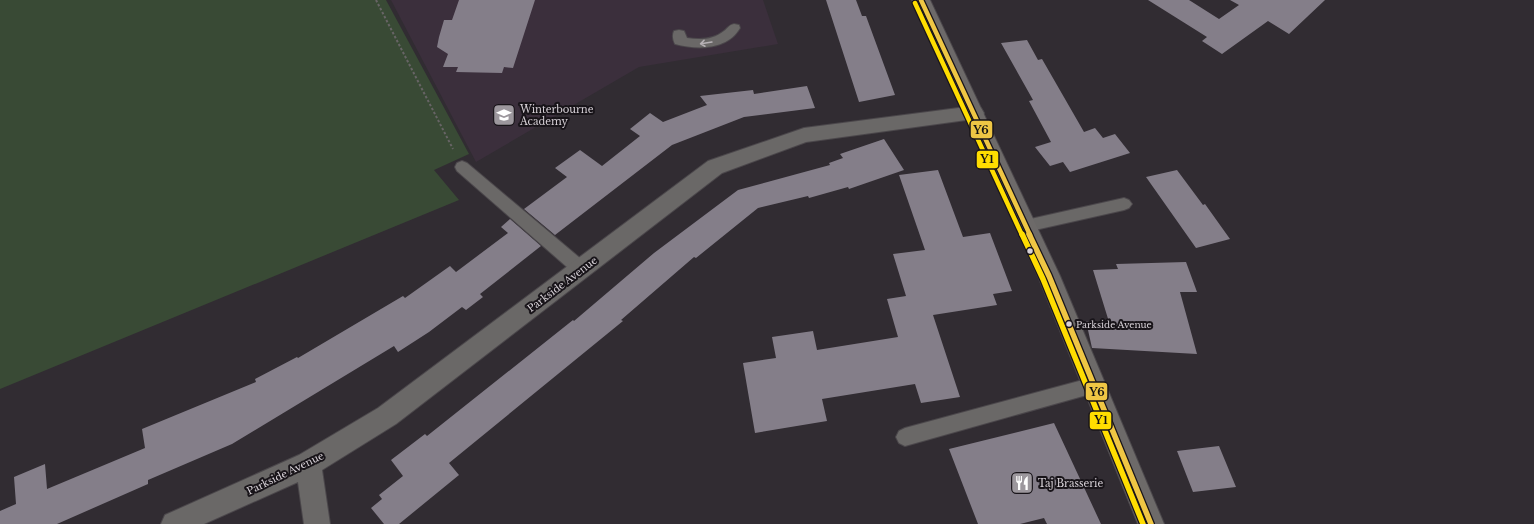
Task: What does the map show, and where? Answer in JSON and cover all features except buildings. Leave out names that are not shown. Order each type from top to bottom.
[{"type":"main road","points":[[921,0],[1026,226],[1151,524]]},
{"type":"street","name":"Parkside Avenue","points":[[174,524],[308,464],[387,416],[715,167],[804,136],[974,113]]},
{"type":"street","points":[[308,464],[317,524]]},
{"type":"lane","points":[[679,34],[680,41],[699,44],[721,40],[734,28]]},
{"type":"lane","points":[[462,168],[581,269]]},
{"type":"lane","points":[[1026,226],[1124,204]]},
{"type":"lane","points":[[905,437],[1094,386]]},
{"type":"path","points":[[376,0],[462,168]]},
{"type":"shaded area","name":"Winterbourne Academy","points":[[391,0],[763,0],[778,44],[639,67],[476,162]]},
{"type":"green space","points":[[0,0],[386,0],[469,154],[434,170],[459,200],[0,389]]},
{"type":"transit line","name":"Y6","points":[[921,0],[1049,276],[1151,524]]},
{"type":"transit line","name":"Y1","points":[[915,3],[1043,279],[1143,524]]},
{"type":"place","name":"Winterbourne Academy","points":[[504,115]]},
{"type":"place","name":"Parkside Avenue","points":[[1069,324]]},
{"type":"place","name":"Taj Brasserie","points":[[1022,483]]}]
